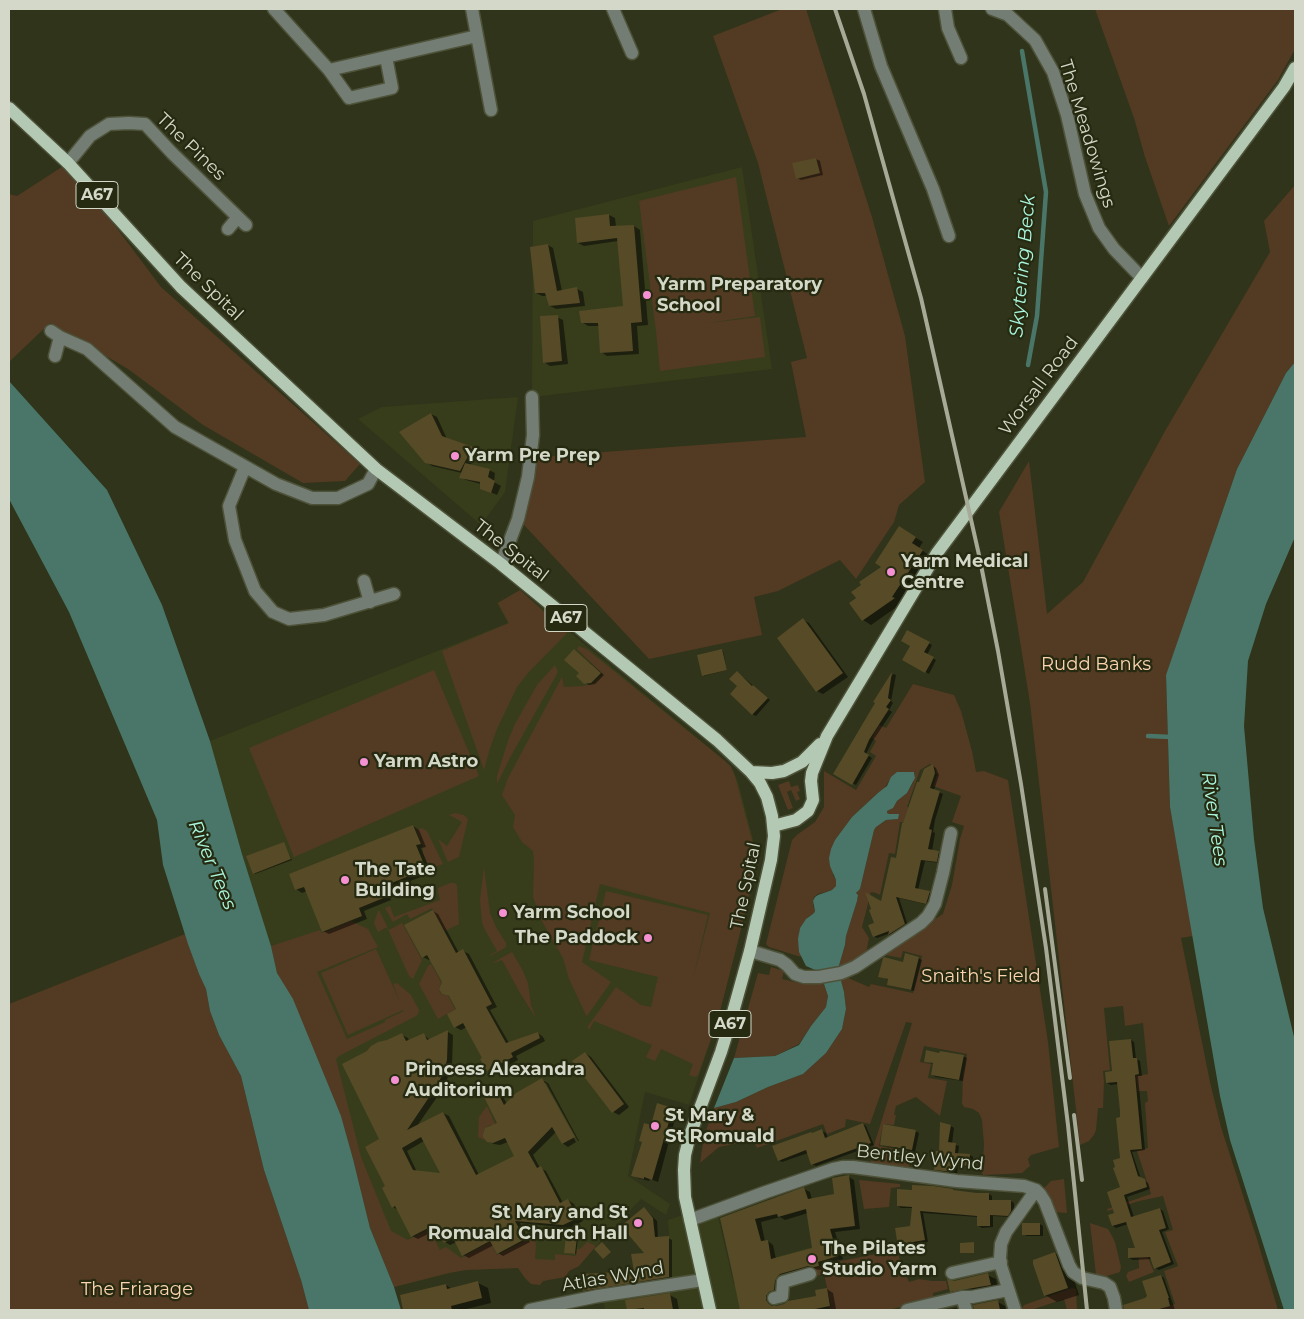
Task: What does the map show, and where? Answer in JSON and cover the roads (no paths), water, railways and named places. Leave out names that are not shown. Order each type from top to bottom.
[{"type":"main road","name":"Worsall Road","points":[[773,826],[796,820],[811,808],[813,800],[812,773],[827,736],[937,553],[1284,87],[1295,68]]},
{"type":"main road","name":"The Spital","points":[[9,108],[68,163],[181,287],[376,468],[500,564],[717,740],[760,783],[771,809],[774,836],[772,854],[750,951],[725,1038],[686,1147],[684,1163],[685,1197],[690,1220]]},
{"type":"main road","name":"Worsall Road","points":[[751,772],[778,772],[797,765],[807,758],[827,736]]},
{"type":"main road","name":"A67","points":[[690,1220],[710,1310]]},
{"type":"street","points":[[274,9],[329,70],[349,98],[392,88],[386,57]]},
{"type":"street","points":[[472,9],[491,110]]},
{"type":"street","points":[[613,9],[632,53]]},
{"type":"street","points":[[864,9],[881,66],[933,189],[949,236]]},
{"type":"street","points":[[946,9],[948,28],[961,58]]},
{"type":"street","name":"The Meadowings","points":[[994,9],[1008,15],[1036,40],[1052,72],[1067,115],[1085,194],[1099,228],[1114,249],[1142,278]]},
{"type":"street","points":[[329,70],[477,36]]},
{"type":"street","name":"The Pines","points":[[68,163],[90,136],[109,124],[145,124],[242,221],[228,228]]},
{"type":"street","points":[[55,356],[56,334],[87,349],[175,427],[276,484],[312,498],[338,498],[368,484],[376,468]]},
{"type":"street","points":[[500,564],[518,519],[528,478],[533,435],[532,397]]},
{"type":"street","points":[[245,467],[229,506],[236,540],[255,590],[273,612],[289,619],[324,615],[394,594]]},
{"type":"street","points":[[364,581],[370,602]]},
{"type":"street","points":[[750,951],[783,961],[798,976],[804,977],[819,977],[841,973],[855,967],[921,923],[928,916],[935,904],[944,873],[951,832]]},
{"type":"street","name":"Bentley Wynd","points":[[690,1220],[766,1192],[843,1167],[957,1181],[1024,1186],[1036,1190]]},
{"type":"street","points":[[1015,1310],[1000,1262],[1001,1244],[1006,1232],[1036,1190],[1044,1202],[1073,1272],[1082,1278],[1104,1283],[1108,1286],[1111,1289],[1116,1310]]},
{"type":"street","points":[[952,1273],[1000,1262]]},
{"type":"street","points":[[774,1298],[782,1296],[784,1282],[810,1274]]},
{"type":"street","name":"Atlas Wynd","points":[[530,1310],[598,1296],[703,1280]]},
{"type":"street","points":[[907,1310],[962,1297],[972,1297],[1008,1290]]},
{"type":"street","points":[[962,1297],[966,1310]]},
{"type":"water","name":"River Tees","points":[[1295,362],[1295,537],[1266,604],[1248,661],[1244,726],[1254,839],[1263,908],[1295,1041],[1295,1310],[1284,1310],[1230,1140],[1220,1096],[1170,807],[1166,675],[1237,469],[1286,373]]},
{"type":"water","name":"River Tees","points":[[9,381],[107,490],[162,605],[210,741],[242,854],[271,946],[277,973],[293,999],[341,1116],[370,1228],[394,1287],[401,1310],[309,1310],[301,1280],[264,1170],[241,1076],[219,1035],[210,1011],[206,989],[188,944],[163,865],[157,820],[69,612],[9,499]]},
{"type":"water","points":[[897,772],[914,772],[915,778],[907,793],[897,801],[893,808],[887,811],[889,814],[899,814],[898,819],[886,820],[874,830],[860,889],[856,893],[858,895],[857,901],[838,969],[846,1009],[842,1029],[826,1053],[803,1074],[768,1087],[736,1102],[714,1108],[734,1058],[775,1056],[799,1045],[826,1007],[828,996],[820,972],[806,966],[799,952],[798,939],[800,928],[815,911],[813,901],[815,897],[832,890],[836,886],[829,858],[835,840],[852,817],[887,786],[891,777]]},
{"type":"waterway","name":"Skytering Beck","points":[[1022,51],[1046,192],[1037,316],[1028,365]]},
{"type":"waterway","name":"Skytering Beck","points":[[1148,736],[1172,737]]},
{"type":"railway","points":[[835,9],[864,94],[921,298],[979,555],[998,651],[1046,948],[1068,1125],[1087,1310]]},
{"type":"railway","points":[[1045,889],[1070,1078]]},
{"type":"railway","points":[[1074,1115],[1082,1180]]},
{"type":"place","name":"Yarm Preparatory School","points":[[647,295]]},
{"type":"place","name":"Yarm Pre Prep","points":[[455,456]]},
{"type":"place","name":"Yarm Medical Centre","points":[[891,572]]},
{"type":"place","name":"Yarm Astro","points":[[364,762]]},
{"type":"place","name":"The Tate Building","points":[[345,880]]},
{"type":"place","name":"Yarm School","points":[[503,913]]},
{"type":"place","name":"The Paddock","points":[[648,938]]},
{"type":"place","name":"Princess Alexandra Auditorium","points":[[395,1080]]},
{"type":"place","name":"St Mary & St Romuald","points":[[655,1126]]},
{"type":"place","name":"St Mary and St Romuald Church Hall","points":[[638,1223]]},
{"type":"place","name":"The Pilates Studio Yarm","points":[[812,1259]]},
{"type":"park label","name":"Rudd Banks","points":[[1096,665]]},
{"type":"park label","name":"Snaith's Field","points":[[981,977]]},
{"type":"park label","name":"The Friarage","points":[[137,1290]]}]
